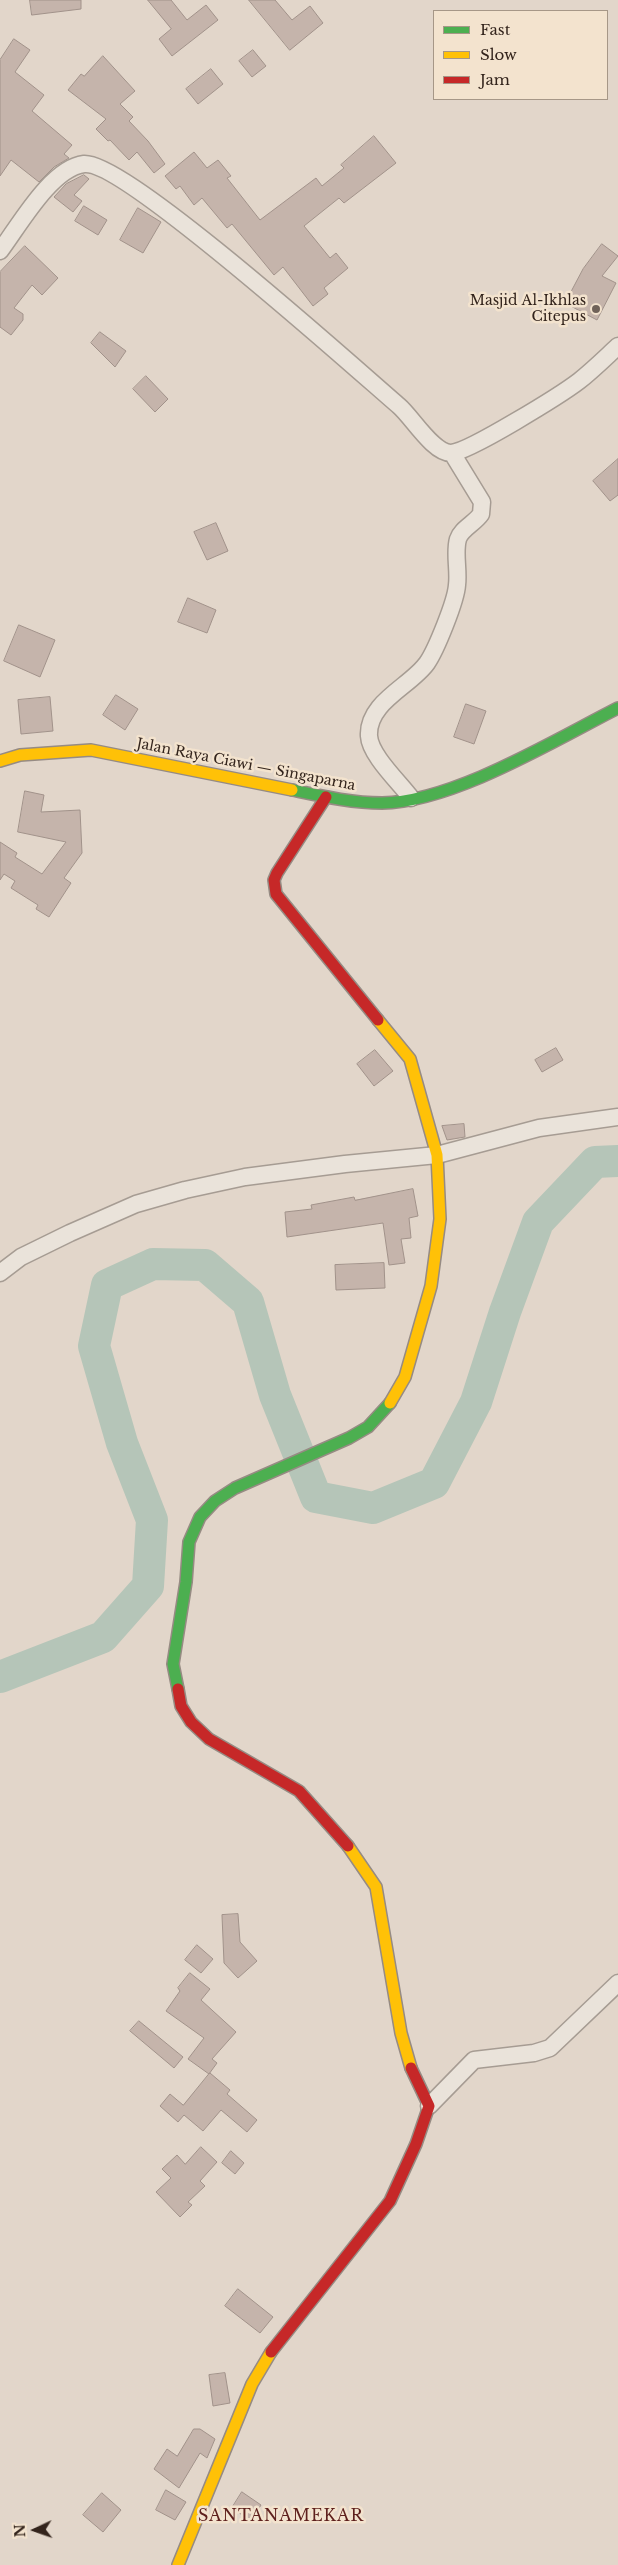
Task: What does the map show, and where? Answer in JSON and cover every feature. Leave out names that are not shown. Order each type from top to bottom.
[{"type":"street","points":[[0,251],[59,175],[75,167],[95,164],[142,192],[276,298],[402,409],[438,449],[452,453],[471,447],[578,382],[618,346]]},
{"type":"street","points":[[411,798],[374,752],[369,734],[371,722],[381,706],[424,668],[430,658],[456,594],[458,540],[462,532],[481,514],[482,502],[452,453]]},
{"type":"street","name":"Jalan Raya Ciawi — Singaparna","points":[[0,761],[20,755],[91,750],[326,797],[383,803],[427,796],[488,774],[618,708]]},
{"type":"street","points":[[326,797],[274,880],[276,894],[410,1059],[437,1155],[440,1219],[432,1277],[405,1377],[388,1407],[368,1427],[321,1451],[235,1488],[215,1501],[200,1517],[189,1542],[186,1582],[173,1664],[181,1706],[191,1722],[209,1739],[299,1791],[354,1853],[376,1887],[407,2059],[428,2106]]},
{"type":"street","points":[[0,1274],[21,1257],[70,1233],[136,1204],[185,1190],[254,1176],[437,1155],[539,1128],[618,1117]]},
{"type":"street","points":[[178,2565],[252,2384],[273,2349],[326,2285],[390,2201],[416,2144],[428,2106],[474,2060],[534,2053],[550,2048],[618,1983]]},
{"type":"building","points":[[30,0],[81,0],[81,9],[32,15]]},
{"type":"building","points":[[148,0],[171,0],[187,20],[206,5],[218,20],[172,56],[159,39],[171,29]]},
{"type":"building","points":[[249,0],[275,0],[292,20],[310,6],[323,23],[290,50]]},
{"type":"building","points":[[14,39],[30,50],[15,72],[44,95],[32,111],[72,145],[64,154],[69,158],[54,167],[39,182],[11,160],[0,176],[0,60]]},
{"type":"building","points":[[253,50],[266,66],[252,77],[239,61]]},
{"type":"building","points":[[103,56],[135,91],[120,104],[133,117],[129,121],[148,141],[165,164],[154,173],[137,152],[129,160],[110,140],[108,141],[96,129],[106,119],[68,90],[81,74],[84,76]]},
{"type":"building","points":[[211,69],[223,84],[198,104],[186,89]]},
{"type":"building","points":[[374,136],[396,163],[344,203],[339,198],[304,226],[330,258],[336,253],[348,268],[324,288],[328,294],[313,306],[283,267],[274,275],[232,224],[227,228],[202,198],[194,205],[180,186],[176,189],[165,176],[194,152],[207,168],[218,160],[231,176],[227,178],[260,220],[316,178],[322,186],[344,168],[341,165]]},
{"type":"building","points":[[84,175],[89,179],[74,195],[82,201],[73,212],[54,197],[66,184]]},
{"type":"building","points":[[84,206],[107,220],[98,235],[75,221]]},
{"type":"building","points":[[138,208],[161,222],[143,253],[120,240]]},
{"type":"building","points":[[602,244],[618,256],[602,276],[616,283],[597,320],[565,303],[583,269]]},
{"type":"building","points":[[25,246],[58,278],[42,295],[32,285],[14,308],[23,314],[23,320],[11,335],[0,327],[0,272]]},
{"type":"building","points":[[100,332],[126,351],[115,367],[91,343]]},
{"type":"building","points":[[146,376],[168,399],[155,412],[133,389]]},
{"type":"building","points":[[618,459],[618,495],[610,501],[593,481]]},
{"type":"building","points":[[216,523],[228,551],[207,560],[194,532]]},
{"type":"building","points":[[188,598],[216,610],[207,633],[178,622]]},
{"type":"building","points":[[19,625],[55,640],[40,677],[4,661]]},
{"type":"building","points":[[116,695],[138,709],[125,730],[103,715]]},
{"type":"building","points":[[50,697],[53,731],[21,734],[18,700]]},
{"type":"building","points":[[466,704],[486,711],[474,744],[454,737]]},
{"type":"building","points":[[25,791],[44,795],[41,812],[80,810],[82,853],[64,878],[71,883],[49,917],[36,909],[38,905],[11,888],[15,881],[4,874],[0,880],[0,842],[17,853],[15,857],[42,874],[66,842],[18,832]]},
{"type":"building","points":[[556,1048],[563,1060],[542,1072],[535,1060]]},
{"type":"building","points":[[375,1050],[393,1071],[374,1086],[357,1064]]},
{"type":"building","points":[[464,1124],[465,1137],[447,1140],[442,1126]]},
{"type":"building","points":[[413,1189],[418,1216],[409,1218],[411,1238],[401,1239],[405,1263],[389,1265],[383,1223],[287,1237],[285,1212],[312,1209],[311,1205],[354,1197],[355,1200]]},
{"type":"building","points":[[384,1263],[385,1288],[336,1290],[335,1265]]},
{"type":"building","points":[[238,1914],[240,1942],[257,1961],[238,1978],[224,1963],[222,1915]]},
{"type":"building","points":[[197,1945],[213,1959],[201,1973],[185,1960]]},
{"type":"building","points":[[190,1973],[210,1989],[201,2000],[236,2032],[212,2059],[217,2063],[209,2074],[188,2059],[204,2038],[166,2011],[180,1991],[178,1988]]},
{"type":"building","points":[[139,2021],[183,2057],[174,2068],[130,2031]]},
{"type":"building","points":[[210,2073],[230,2090],[227,2094],[257,2120],[247,2132],[221,2110],[203,2131],[184,2115],[178,2122],[160,2106],[170,2094],[183,2105]]},
{"type":"building","points":[[201,2147],[217,2162],[200,2181],[205,2186],[188,2202],[192,2205],[180,2217],[156,2192],[171,2178],[162,2169],[177,2155],[185,2164]]},
{"type":"building","points":[[231,2151],[244,2163],[235,2174],[222,2163]]},
{"type":"building","points":[[238,2289],[273,2317],[260,2333],[225,2306]]},
{"type":"building","points":[[225,2373],[230,2403],[213,2406],[209,2375]]},
{"type":"building","points":[[194,2429],[200,2429],[215,2439],[207,2458],[200,2453],[179,2488],[154,2469],[167,2449],[177,2456]]},
{"type":"building","points":[[166,2490],[186,2502],[175,2520],[156,2510]]},
{"type":"building","points":[[242,2492],[261,2505],[251,2521],[232,2508]]},
{"type":"building","points":[[102,2493],[121,2510],[103,2532],[83,2515]]},
{"type":"waterway","points":[[0,1677],[103,1637],[148,1586],[152,1520],[122,1443],[94,1346],[107,1285],[153,1264],[205,1265],[248,1302],[275,1395],[316,1497],[373,1508],[434,1483],[476,1402],[505,1312],[538,1222],[595,1162],[618,1161]]},
{"type":"traffic: fast","points":[[292,790],[359,802],[382,803],[410,800],[440,792],[503,767],[618,708]]},
{"type":"traffic: fast","points":[[178,1689],[173,1664],[186,1582],[189,1542],[200,1517],[215,1501],[235,1488],[349,1438],[368,1427],[390,1403]]},
{"type":"traffic: slow","points":[[0,761],[20,755],[91,750],[292,790]]},
{"type":"traffic: slow","points":[[378,1020],[410,1059],[437,1155],[440,1219],[431,1286],[405,1377],[390,1403]]},
{"type":"traffic: slow","points":[[348,1846],[376,1887],[401,2033],[411,2068]]},
{"type":"traffic: slow","points":[[178,2565],[252,2384],[271,2352]]},
{"type":"traffic: jam","points":[[326,797],[277,873],[274,880],[276,894],[378,1020]]},
{"type":"traffic: jam","points":[[178,1689],[181,1706],[191,1722],[209,1739],[299,1791],[348,1846]]},
{"type":"traffic: jam","points":[[271,2352],[390,2201],[416,2144],[429,2106],[411,2068]]},
{"type":"place","name":"Masjid Al-Ikhlas Citepus","points":[[596,309]]},
{"type":"district","name":"SANTANAMEKAR","points":[[281,2516]]}]
